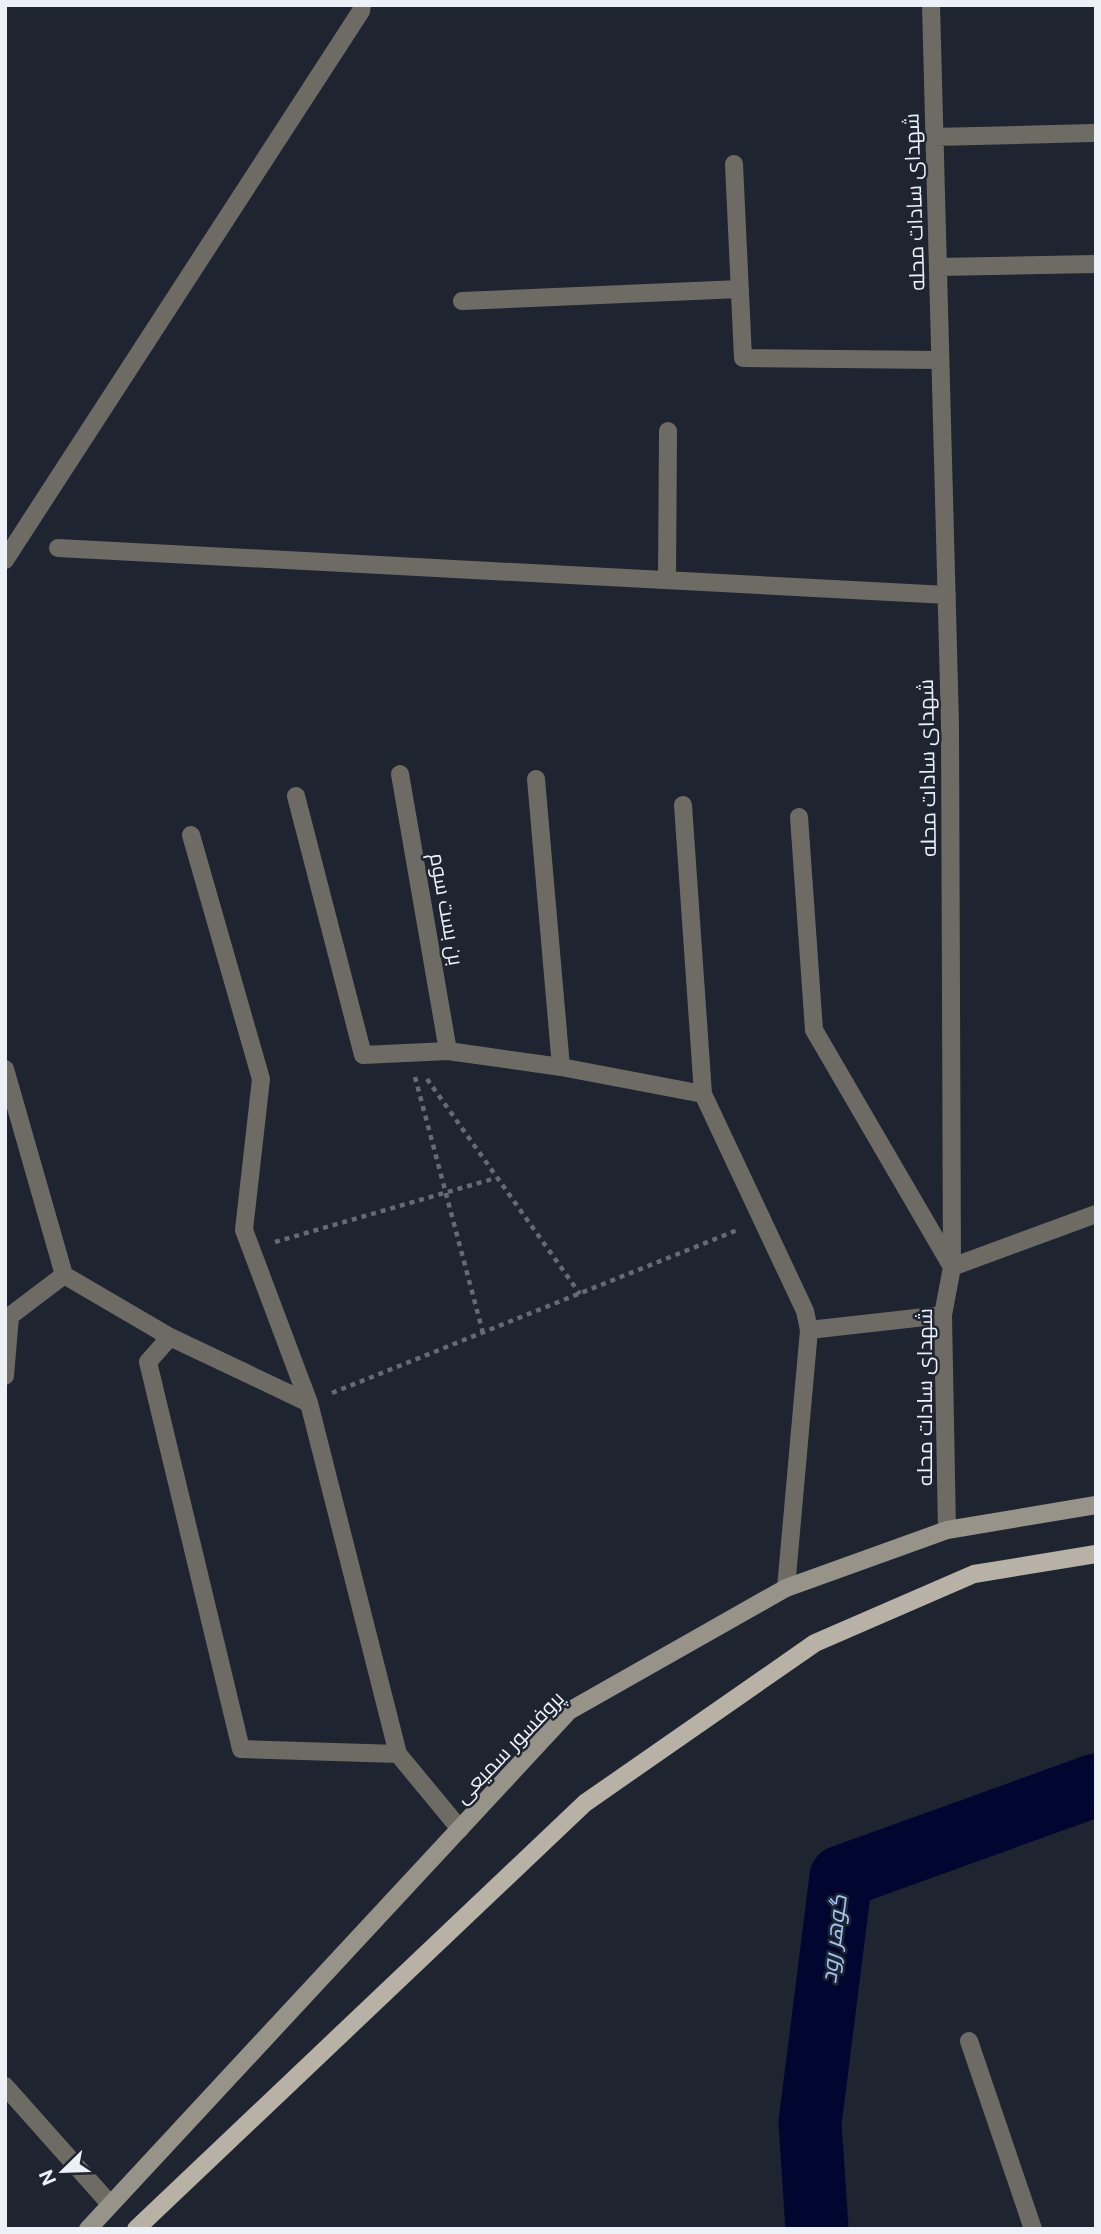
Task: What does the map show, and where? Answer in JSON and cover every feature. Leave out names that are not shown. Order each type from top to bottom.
[{"type":"main road","name":"پروفسور سمیعی","points":[[88,2229],[569,1711],[786,1588],[947,1530],[1096,1505]]},
{"type":"main road","points":[[136,2229],[585,1802],[815,1643],[974,1574],[1096,1554]]},
{"type":"street","points":[[5,560],[362,5]]},
{"type":"street","name":"شهدای سادات محله","points":[[931,5],[950,725],[952,1267],[943,1315],[947,1530]]},
{"type":"street","points":[[934,137],[1093,133]]},
{"type":"street","points":[[734,164],[743,358],[940,360]]},
{"type":"street","points":[[938,267],[1096,264]]},
{"type":"street","points":[[462,301],[740,289]]},
{"type":"street","points":[[667,580],[668,432]]},
{"type":"street","points":[[58,548],[947,595]]},
{"type":"street","name":"بن بست سوم","points":[[400,774],[448,1051]]},
{"type":"street","points":[[536,779],[561,1067]]},
{"type":"street","points":[[296,796],[363,1055],[448,1051],[561,1067],[703,1094]]},
{"type":"street","points":[[682,805],[703,1094],[805,1311],[809,1330],[786,1588]]},
{"type":"street","points":[[799,817],[814,1030],[952,1267],[1096,1214]]},
{"type":"street","points":[[191,835],[261,1079],[244,1230],[309,1403],[398,1754],[460,1829]]},
{"type":"street","points":[[5,1069],[64,1275],[170,1337],[309,1403]]},
{"type":"street","points":[[5,1376],[10,1316],[64,1275]]},
{"type":"street","points":[[809,1330],[943,1315]]},
{"type":"street","points":[[170,1337],[148,1362],[241,1749],[398,1754]]},
{"type":"street","points":[[969,2041],[1033,2229]]},
{"type":"street","points":[[5,2086],[110,2204]]},
{"type":"path","points":[[408,1053],[580,1294]]},
{"type":"path","points":[[408,1053],[483,1333]]},
{"type":"path","points":[[251,1249],[496,1178]]},
{"type":"path","points":[[309,1403],[762,1220]]},
{"type":"waterway","name":"گوهر رود","points":[[817,2229],[810,2123],[841,1877],[1096,1785]]}]
